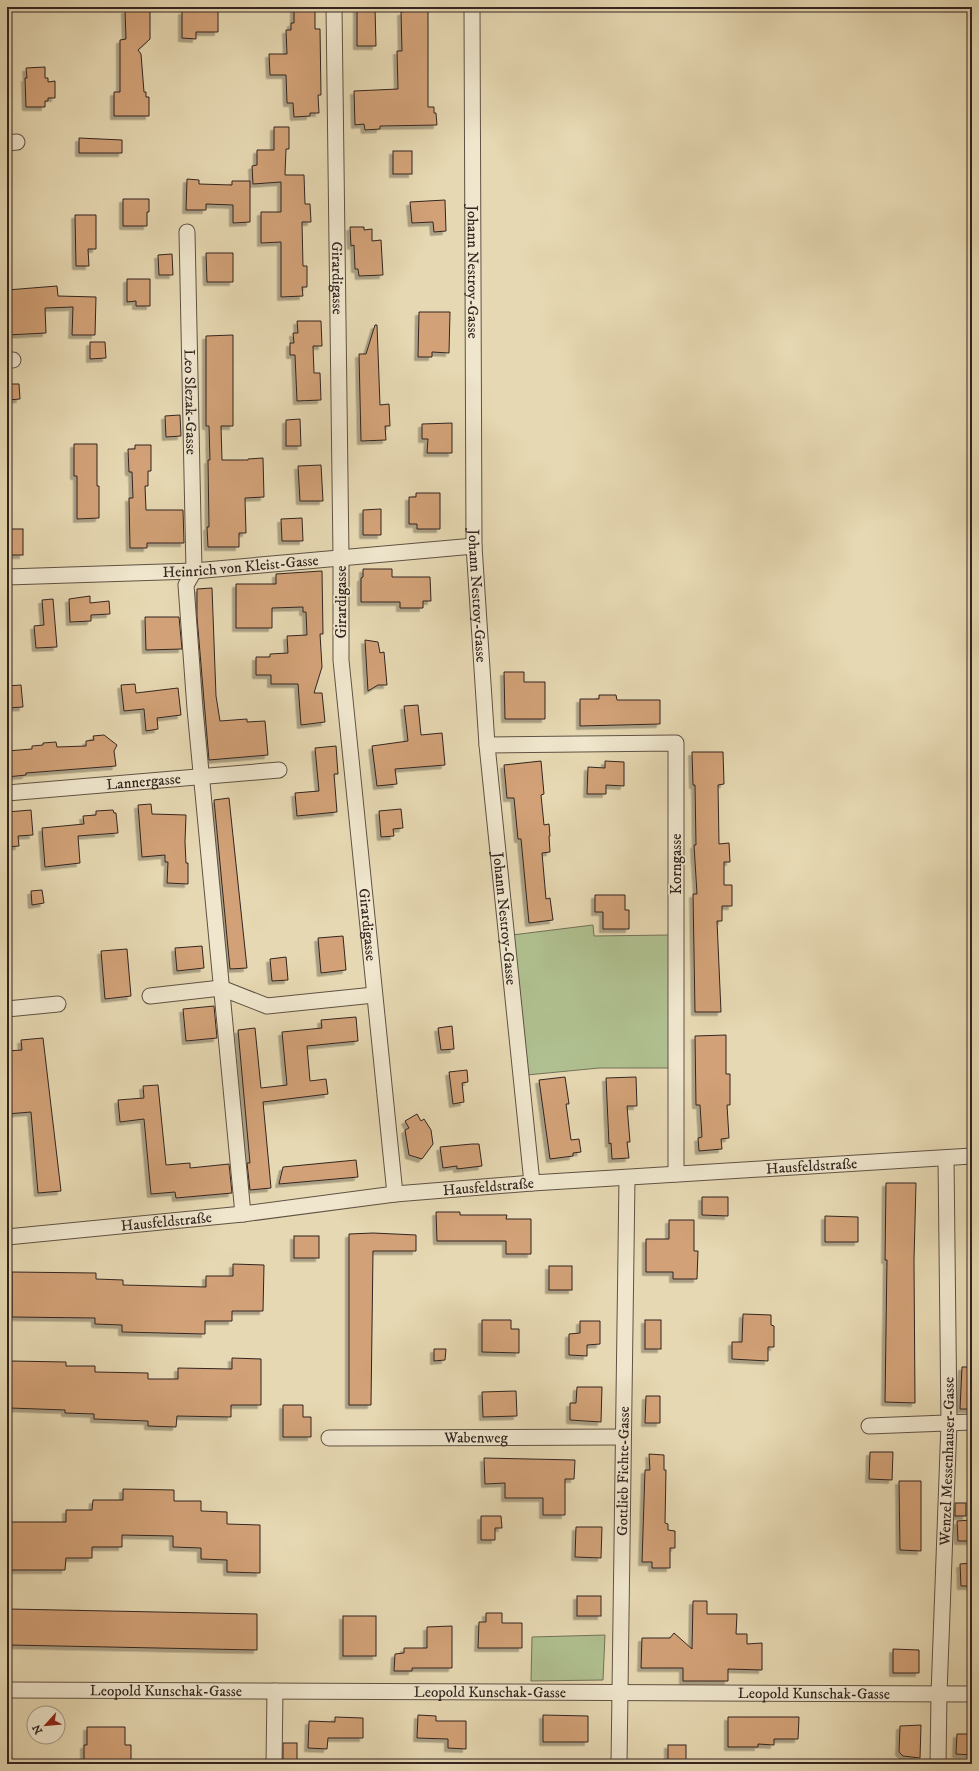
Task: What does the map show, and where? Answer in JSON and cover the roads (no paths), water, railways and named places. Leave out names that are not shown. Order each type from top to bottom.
[{"type":"street","name":"Girardigasse","points":[[334,7],[341,660],[395,1194]]},
{"type":"street","name":"Johann Nestroy-Gasse","points":[[472,7],[474,546],[487,745],[532,1183]]},
{"type":"street","name":"Leo Slezak-Gasse","points":[[187,232],[194,571]]},
{"type":"street","name":"Heinrich von Kleist-Gasse","points":[[7,577],[194,571],[474,546]]},
{"type":"street","points":[[194,571],[186,585],[201,776],[243,1214]]},
{"type":"street","name":"Korngasse","points":[[487,745],[676,743],[676,1174]]},
{"type":"street","name":"Lannergasse","points":[[7,793],[279,770]]},
{"type":"street","points":[[150,996],[222,988],[267,1006],[374,995]]},
{"type":"street","points":[[7,1009],[58,1004]]},
{"type":"street","name":"Hausfeldstraße","points":[[7,1237],[243,1214],[395,1194],[532,1183],[972,1156]]},
{"type":"street","name":"Wenzel Messenhauser-Gasse","points":[[938,1764],[939,1694],[949,1423],[946,1158]]},
{"type":"street","name":"Gottlieb Fichte-Gasse","points":[[619,1764],[627,1178]]},
{"type":"street","points":[[869,1426],[972,1422]]},
{"type":"street","name":"Wabenweg","points":[[329,1438],[623,1437]]},
{"type":"street","name":"Leopold Kunschak-Gasse","points":[[7,1690],[972,1694]]},
{"type":"street","points":[[274,1764],[275,1691]]}]
